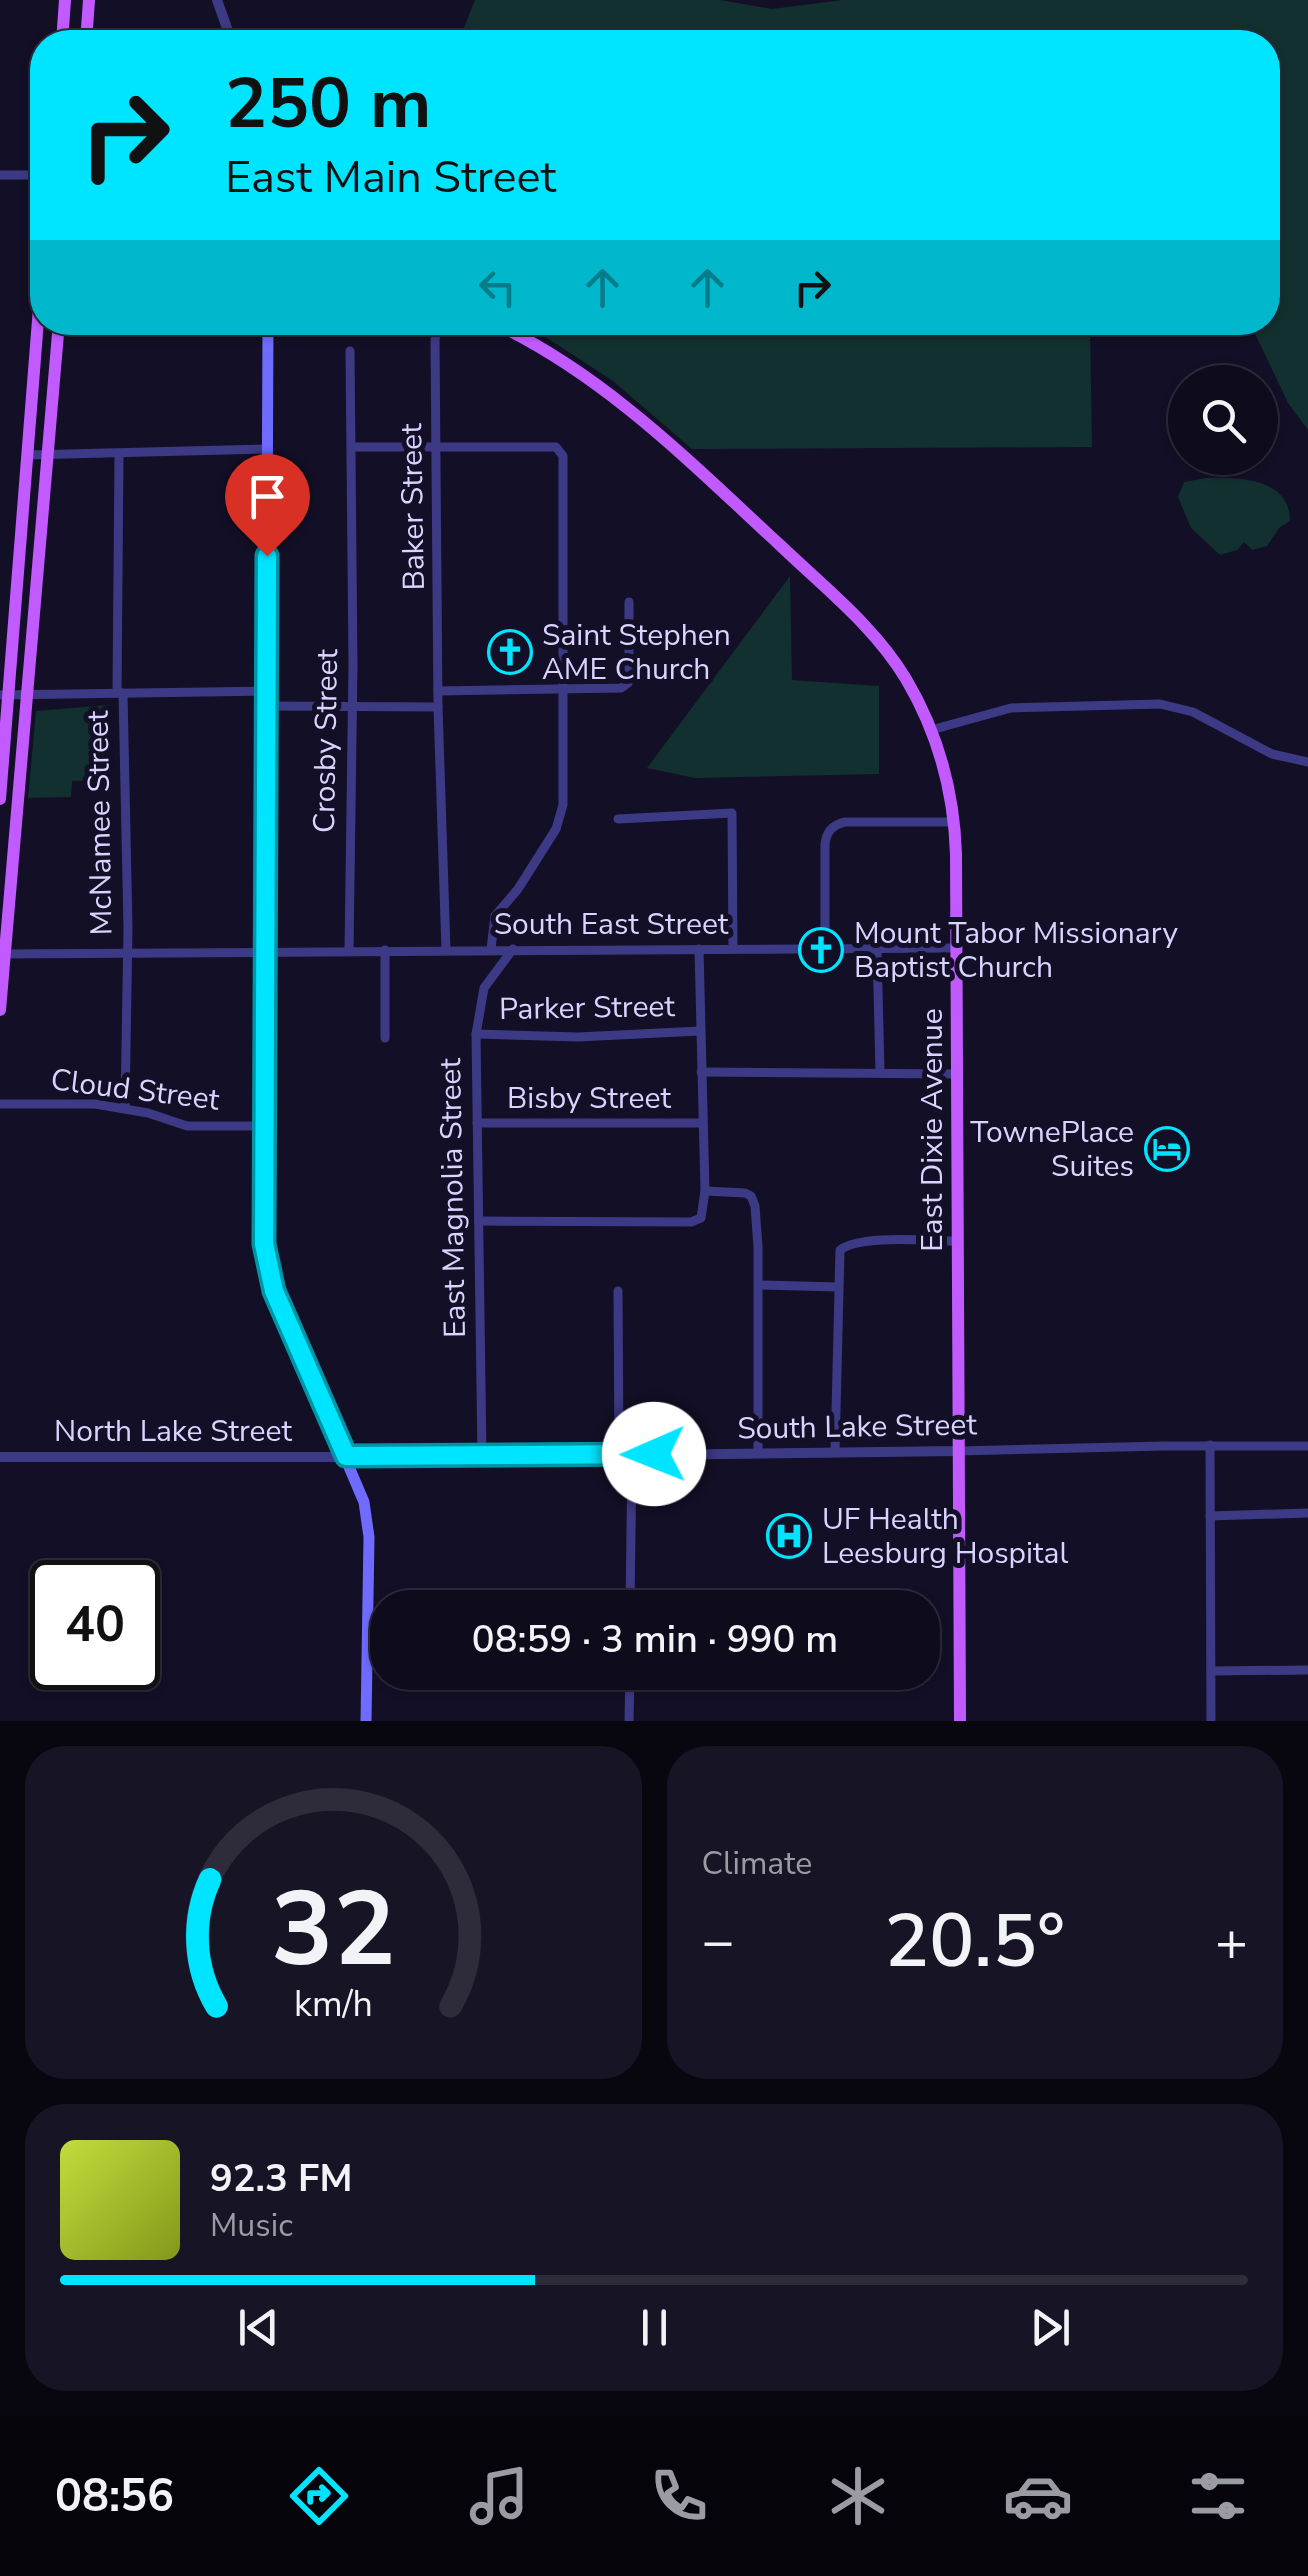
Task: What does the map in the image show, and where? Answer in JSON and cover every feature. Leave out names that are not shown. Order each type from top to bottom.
[{"type":"main road","points":[[63,30],[65,0]]},
{"type":"main road","points":[[87,30],[90,0]]},
{"type":"main road","points":[[0,799],[5,695],[37,335]]},
{"type":"main road","points":[[0,1010],[58,335]]},
{"type":"main road","points":[[268,335],[264,1244],[268,1268],[346,1456],[367,1518],[366,1721]]},
{"type":"main road","name":"East Dixie Avenue","points":[[515,335],[581,372],[667,440],[871,633],[905,678],[931,730],[946,776],[954,822],[956,948],[960,1721]]},
{"type":"street","points":[[217,0],[228,30]]},
{"type":"street","points":[[0,175],[30,175]]},
{"type":"street","name":"Baker Street","points":[[436,335],[438,707]]},
{"type":"street","name":"Crosby Street","points":[[349,951],[350,350]]},
{"type":"street","points":[[352,448],[556,447],[563,456],[563,806],[556,829],[495,916],[490,949]]},
{"type":"street","points":[[27,455],[267,449]]},
{"type":"street","name":"McNamee Street","points":[[120,455],[120,693],[128,952],[126,1108]]},
{"type":"street","points":[[438,691],[621,688],[628,683],[629,602]]},
{"type":"street","points":[[5,695],[266,691]]},
{"type":"street","points":[[931,730],[1011,708],[1160,704],[1193,712],[1272,754],[1308,762]]},
{"type":"street","points":[[266,706],[438,707],[446,950]]},
{"type":"street","points":[[618,819],[732,813],[734,949]]},
{"type":"street","points":[[825,948],[825,845],[834,826],[845,822],[954,822]]},
{"type":"street","points":[[877,948],[880,1072]]},
{"type":"street","name":"South East Street","points":[[2,954],[956,948]]},
{"type":"street","name":"East Magnolia Street","points":[[482,1457],[476,1034],[484,988],[513,949]]},
{"type":"street","points":[[479,1221],[691,1222],[704,1214],[699,949]]},
{"type":"street","points":[[385,950],[385,1038]]},
{"type":"street","name":"Parker Street","points":[[476,1034],[624,1036],[700,1031]]},
{"type":"street","points":[[700,1072],[956,1074]]},
{"type":"street","name":"Cloud Street","points":[[0,1104],[70,1102],[126,1108],[187,1126],[265,1126]]},
{"type":"street","name":"Bisby Street","points":[[477,1123],[702,1123]]},
{"type":"street","points":[[705,1191],[740,1192],[753,1199],[758,1285],[758,1453]]},
{"type":"street","points":[[835,1452],[840,1250],[845,1245],[864,1242],[958,1241]]},
{"type":"street","points":[[758,1285],[838,1287]]},
{"type":"street","points":[[618,1291],[618,1455]]},
{"type":"street","points":[[1210,1446],[1212,1721]]},
{"type":"street","name":"South Lake Street","points":[[346,1456],[1308,1446]]},
{"type":"street","points":[[630,1590],[632,1454]]},
{"type":"street","name":"North Lake Street","points":[[0,1457],[346,1456]]},
{"type":"street","points":[[1210,1516],[1308,1513]]},
{"type":"street","points":[[1211,1671],[1308,1670]]},
{"type":"street","points":[[629,1721],[630,1690]]},
{"type":"green space","points":[[475,0],[720,0],[772,9],[842,0],[1308,0],[1308,430],[1278,382],[1278,365],[1270,365],[1256,335],[1280,335],[1280,30],[463,30]]},
{"type":"green space","points":[[542,335],[1090,335],[1092,447],[692,449],[613,381]]},
{"type":"green space","points":[[1206,478],[1247,480],[1272,488],[1288,507],[1290,521],[1280,527],[1267,546],[1252,550],[1244,542],[1237,550],[1220,555],[1191,528],[1178,497],[1184,482]]},
{"type":"green space","points":[[790,576],[792,680],[879,686],[879,774],[695,778],[647,768]]},
{"type":"green space","points":[[109,705],[110,780],[72,781],[71,797],[28,798],[36,711]]},
{"type":"place","name":"Saint Stephen AME Church","points":[[510,652]]},
{"type":"place","name":"Mount Tabor Missionary Baptist Church","points":[[821,950]]},
{"type":"place","name":"TownePlace Suites","points":[[1167,1149]]},
{"type":"place","name":"UF Health Leesburg Hospital","points":[[789,1536]]},
{"type":"route","points":[[267,556],[264,1244],[274,1291],[346,1456],[654,1454]]}]
